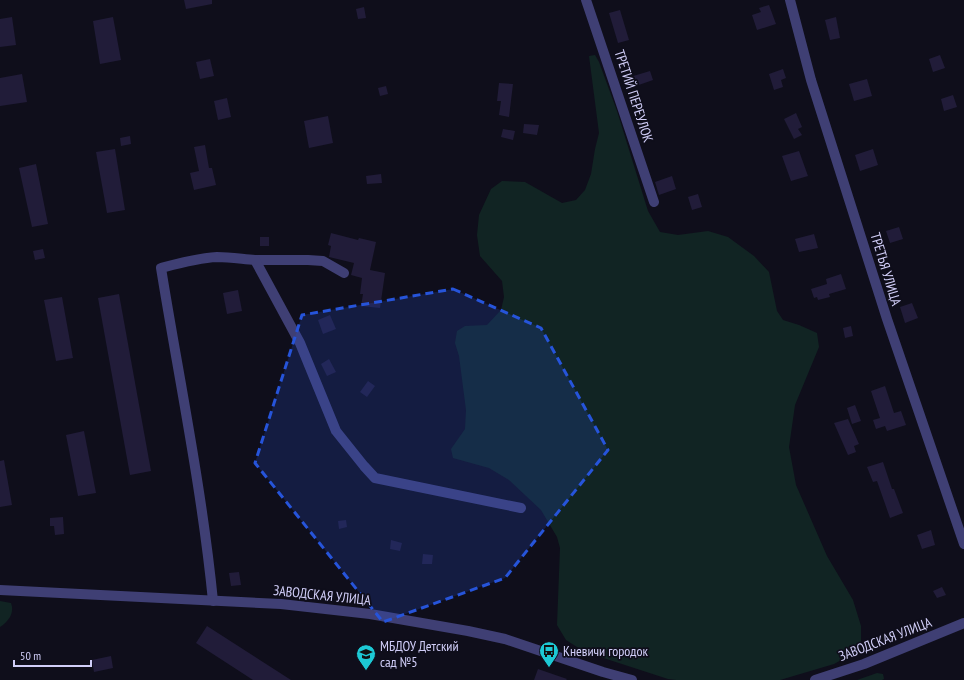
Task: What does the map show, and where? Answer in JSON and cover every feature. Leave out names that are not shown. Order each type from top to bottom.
[{"type":"street","name":"ТРЕТИЙ ПЕРЕУЛОК","points":[[586,0],[654,202]]},
{"type":"street","name":"ТРЕТЬЯ УЛИЦА","points":[[790,0],[811,80],[887,320],[964,544]]},
{"type":"street","points":[[213,601],[207,543],[195,463],[161,268],[189,261],[217,257],[255,260],[308,260],[323,262],[344,273]]},
{"type":"street","points":[[255,260],[300,343],[336,431],[375,478],[521,508]]},
{"type":"street","name":"ЗАВОДСКАЯ УЛИЦА","points":[[0,590],[281,604],[346,611],[468,631],[504,639],[603,672],[632,680]]},
{"type":"street","name":"ЗАВОДСКАЯ УЛИЦА","points":[[815,680],[864,664],[964,623]]},
{"type":"highlighted area","points":[[453,289],[541,328],[608,450],[505,578],[383,622],[255,463],[302,315]]},
{"type":"green space","points":[[595,55],[617,111],[648,211],[660,232],[678,235],[708,231],[728,237],[754,256],[769,272],[777,311],[783,320],[817,333],[819,347],[795,405],[789,447],[796,485],[827,556],[853,600],[861,626],[861,642],[854,653],[834,664],[780,680],[676,680],[668,679],[585,652],[566,640],[557,625],[560,548],[557,537],[541,510],[509,480],[489,468],[453,458],[451,449],[465,429],[466,410],[459,356],[455,343],[457,331],[465,326],[487,325],[501,310],[504,297],[502,281],[480,256],[477,235],[479,215],[491,189],[502,181],[525,182],[562,203],[576,200],[585,190],[591,174],[599,133],[589,56]]},
{"type":"green space","points":[[0,601],[11,603],[12,610],[6,623],[0,627]]},
{"type":"green space","points":[[877,673],[883,674],[884,679],[857,680]]},
{"type":"building","points":[[184,0],[212,0],[212,4],[186,9]]},
{"type":"building","points":[[769,5],[776,24],[757,30],[752,15],[761,12],[759,8]]},
{"type":"building","points":[[364,7],[366,18],[358,19],[356,9]]},
{"type":"building","points":[[620,10],[629,40],[618,43],[609,13]]},
{"type":"building","points":[[12,17],[16,45],[0,47],[0,19]]},
{"type":"building","points":[[113,17],[121,60],[100,64],[93,21]]},
{"type":"building","points":[[836,17],[840,38],[830,40],[825,20]]},
{"type":"building","points":[[940,55],[945,68],[933,72],[929,59]]},
{"type":"building","points":[[210,59],[214,76],[200,79],[196,62]]},
{"type":"building","points":[[783,69],[786,78],[781,80],[783,87],[774,90],[769,74]]},
{"type":"building","points":[[650,71],[653,80],[633,87],[630,77]]},
{"type":"building","points":[[22,74],[27,102],[0,106],[0,78]]},
{"type":"building","points":[[867,79],[872,96],[854,101],[849,84]]},
{"type":"building","points":[[499,83],[513,84],[509,117],[499,115],[501,101],[497,101]]},
{"type":"building","points":[[386,86],[388,94],[380,96],[378,88]]},
{"type":"building","points":[[953,95],[957,107],[944,111],[941,99]]},
{"type":"building","points":[[227,98],[231,117],[218,120],[214,101]]},
{"type":"building","points":[[796,113],[802,127],[798,129],[802,135],[794,139],[784,119]]},
{"type":"building","points":[[328,116],[333,143],[309,148],[304,121]]},
{"type":"building","points":[[524,124],[539,125],[537,135],[523,133]]},
{"type":"building","points":[[503,129],[515,131],[513,140],[501,137]]},
{"type":"building","points":[[130,136],[131,144],[121,146],[120,138]]},
{"type":"building","points":[[205,145],[209,168],[212,168],[216,185],[194,190],[190,173],[199,171],[194,147]]},
{"type":"building","points":[[115,149],[125,210],[107,213],[96,152]]},
{"type":"building","points":[[873,149],[878,165],[860,171],[855,155]]},
{"type":"building","points":[[799,151],[808,176],[791,181],[782,156]]},
{"type":"building","points":[[36,164],[48,224],[32,227],[19,168]]},
{"type":"building","points":[[381,174],[382,183],[367,184],[366,176]]},
{"type":"building","points":[[672,176],[676,189],[659,195],[655,182]]},
{"type":"building","points":[[698,194],[702,207],[692,210],[688,197]]},
{"type":"building","points":[[899,227],[903,239],[890,243],[886,231]]},
{"type":"building","points":[[331,233],[358,240],[359,238],[376,242],[370,270],[385,273],[380,308],[361,306],[363,294],[360,294],[362,278],[351,275],[354,263],[329,257],[331,246],[328,245]]},
{"type":"building","points":[[814,234],[818,248],[799,252],[795,239]]},
{"type":"building","points":[[260,237],[269,237],[269,246],[260,246]]},
{"type":"building","points":[[43,249],[45,258],[35,260],[33,251]]},
{"type":"building","points":[[841,274],[846,289],[829,294],[830,297],[818,300],[817,297],[814,298],[811,289],[827,284],[826,279]]},
{"type":"building","points":[[238,290],[242,311],[227,314],[223,293]]},
{"type":"building","points":[[119,294],[151,471],[130,475],[98,298]]},
{"type":"building","points":[[62,297],[73,358],[56,361],[44,300]]},
{"type":"building","points":[[912,303],[918,318],[905,323],[900,307]]},
{"type":"building","points":[[330,315],[336,329],[323,334],[318,320]]},
{"type":"building","points":[[851,326],[853,336],[845,338],[843,328]]},
{"type":"building","points":[[329,359],[336,372],[327,376],[321,364]]},
{"type":"building","points":[[368,381],[375,386],[367,397],[360,392]]},
{"type":"building","points":[[885,386],[894,413],[901,411],[906,425],[887,431],[885,426],[876,429],[873,420],[880,418],[871,391]]},
{"type":"building","points":[[855,405],[861,421],[852,424],[847,408]]},
{"type":"building","points":[[848,419],[859,444],[854,446],[856,452],[848,455],[834,423]]},
{"type":"building","points":[[84,431],[96,493],[78,496],[66,435]]},
{"type":"building","points":[[4,460],[12,505],[0,507],[0,461]]},
{"type":"building","points":[[883,462],[892,489],[894,489],[903,513],[890,518],[877,481],[873,482],[867,467]]},
{"type":"building","points":[[63,517],[64,534],[55,535],[54,526],[50,526],[50,518]]},
{"type":"building","points":[[346,520],[347,527],[339,529],[338,521]]},
{"type":"building","points":[[931,530],[935,545],[922,549],[917,535]]},
{"type":"building","points":[[391,540],[402,543],[400,551],[390,549]]},
{"type":"building","points":[[423,554],[433,555],[432,564],[422,564]]},
{"type":"building","points":[[239,572],[241,585],[231,586],[229,573]]},
{"type":"building","points":[[942,587],[946,595],[937,598],[933,591]]},
{"type":"building","points":[[207,626],[291,680],[253,680],[196,643]]},
{"type":"building","points":[[111,656],[113,668],[94,672],[92,660]]},
{"type":"building","points":[[538,669],[567,679],[534,680]]},
{"type":"place","name":"Кневичи городок","points":[[549,668]]},
{"type":"place","name":"МБДОУ Детский сад №5","points":[[366,671]]}]
